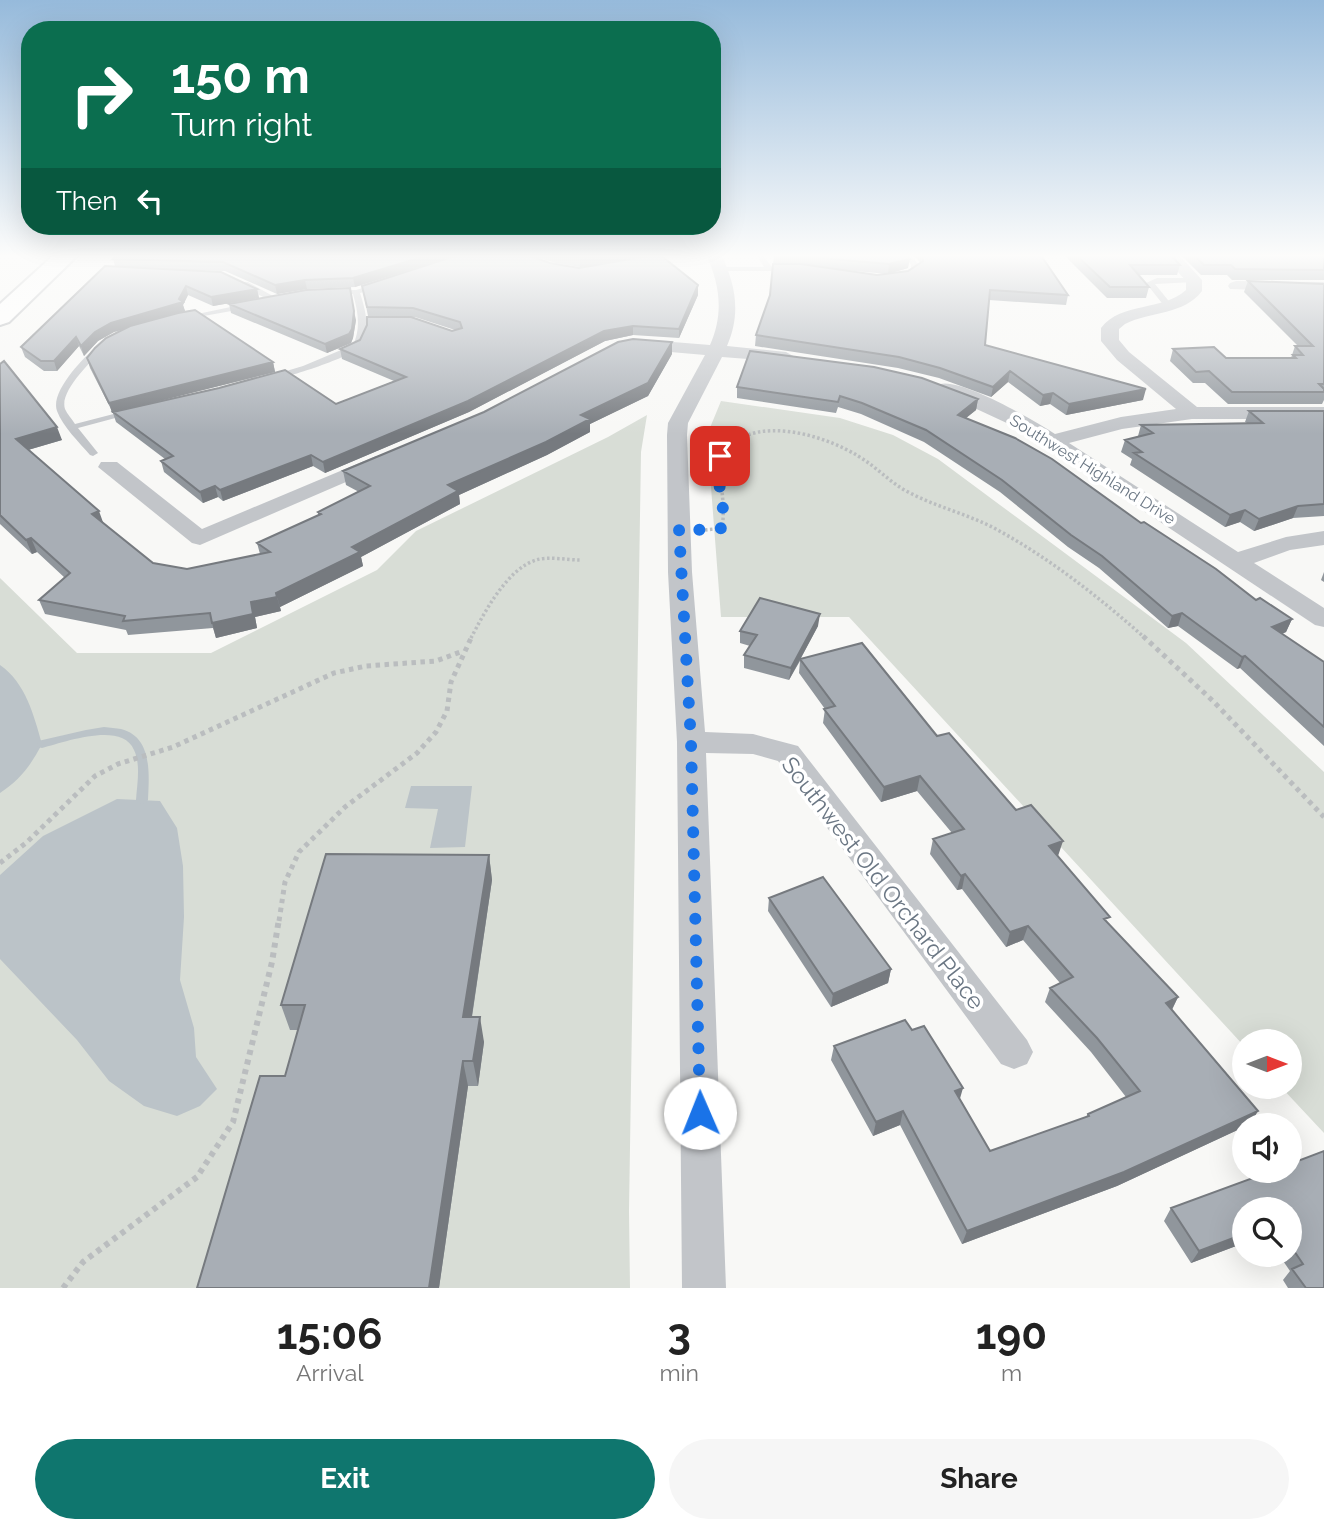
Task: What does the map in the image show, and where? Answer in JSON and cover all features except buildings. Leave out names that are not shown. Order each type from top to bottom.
[{"type":"street","points":[[704,1288],[691,742],[679,529],[678,423],[717,349],[728,314]]},
{"type":"street","points":[[1129,314],[1118,319],[1110,328],[1110,341],[1123,356],[1192,412]]},
{"type":"street","points":[[612,347],[652,344],[805,359]]},
{"type":"street","name":"Southwest Highland Drive","points":[[926,382],[997,409],[1053,441],[1324,619]]},
{"type":"street","points":[[1053,441],[1121,423],[1192,412],[1324,413]]},
{"type":"street","points":[[109,467],[200,538],[389,456]]},
{"type":"street","points":[[1237,561],[1286,544],[1324,538]]},
{"type":"street","name":"Southwest Old Orchard Place","points":[[691,742],[753,744],[788,753],[1014,1052]]},
{"type":"lane","points":[[180,318],[200,314]]},
{"type":"lane","points":[[267,380],[306,368],[356,347],[361,340],[361,314]]},
{"type":"lane","points":[[361,321],[372,321]]},
{"type":"lane","points":[[93,453],[60,409],[61,398],[84,363],[105,344]]},
{"type":"lane","points":[[72,427],[139,411]]},
{"type":"path","points":[[679,529],[722,528],[724,516],[719,482],[720,456],[746,435],[787,432],[810,437],[848,452],[870,464],[881,478],[900,489],[1003,533],[1128,622],[1225,709],[1324,817]]},
{"type":"path","points":[[63,1288],[83,1262],[197,1177],[233,1122],[272,962],[285,882],[299,852],[345,807],[416,753],[436,732],[447,711],[451,682],[464,651],[490,601],[512,576],[536,560],[580,560]]},
{"type":"path","points":[[0,863],[27,842],[95,776],[118,764],[173,747],[334,673],[366,666],[436,661],[464,651]]},
{"type":"shaded area","points":[[721,401],[840,418],[893,435],[938,459],[1186,643],[1324,772],[1324,1133],[1292,1099],[1302,1099],[1302,1029],[1232,1029],[1232,1033],[849,617],[721,617],[707,435]]},
{"type":"shaded area","points":[[647,415],[641,452],[630,1288],[0,1288],[0,578],[77,653],[211,653],[377,570],[416,531],[608,437]]},
{"type":"shaded area","points":[[0,665],[9,672],[23,691],[42,744],[24,772],[0,793]]},
{"type":"shaded area","points":[[411,786],[472,786],[465,847],[430,848],[438,809],[405,808]]},
{"type":"shaded area","points":[[117,799],[160,801],[177,828],[183,866],[184,917],[180,980],[194,1028],[196,1057],[217,1089],[200,1106],[177,1116],[144,1106],[109,1081],[77,1040],[0,959],[0,875],[43,836]]},
{"type":"waterway","points":[[42,744],[86,733],[120,732],[132,739],[140,751],[144,771],[142,800]]},
{"type":"route","points":[[700,1113],[690,707],[679,529],[722,528],[724,516],[719,482],[720,456]]}]
